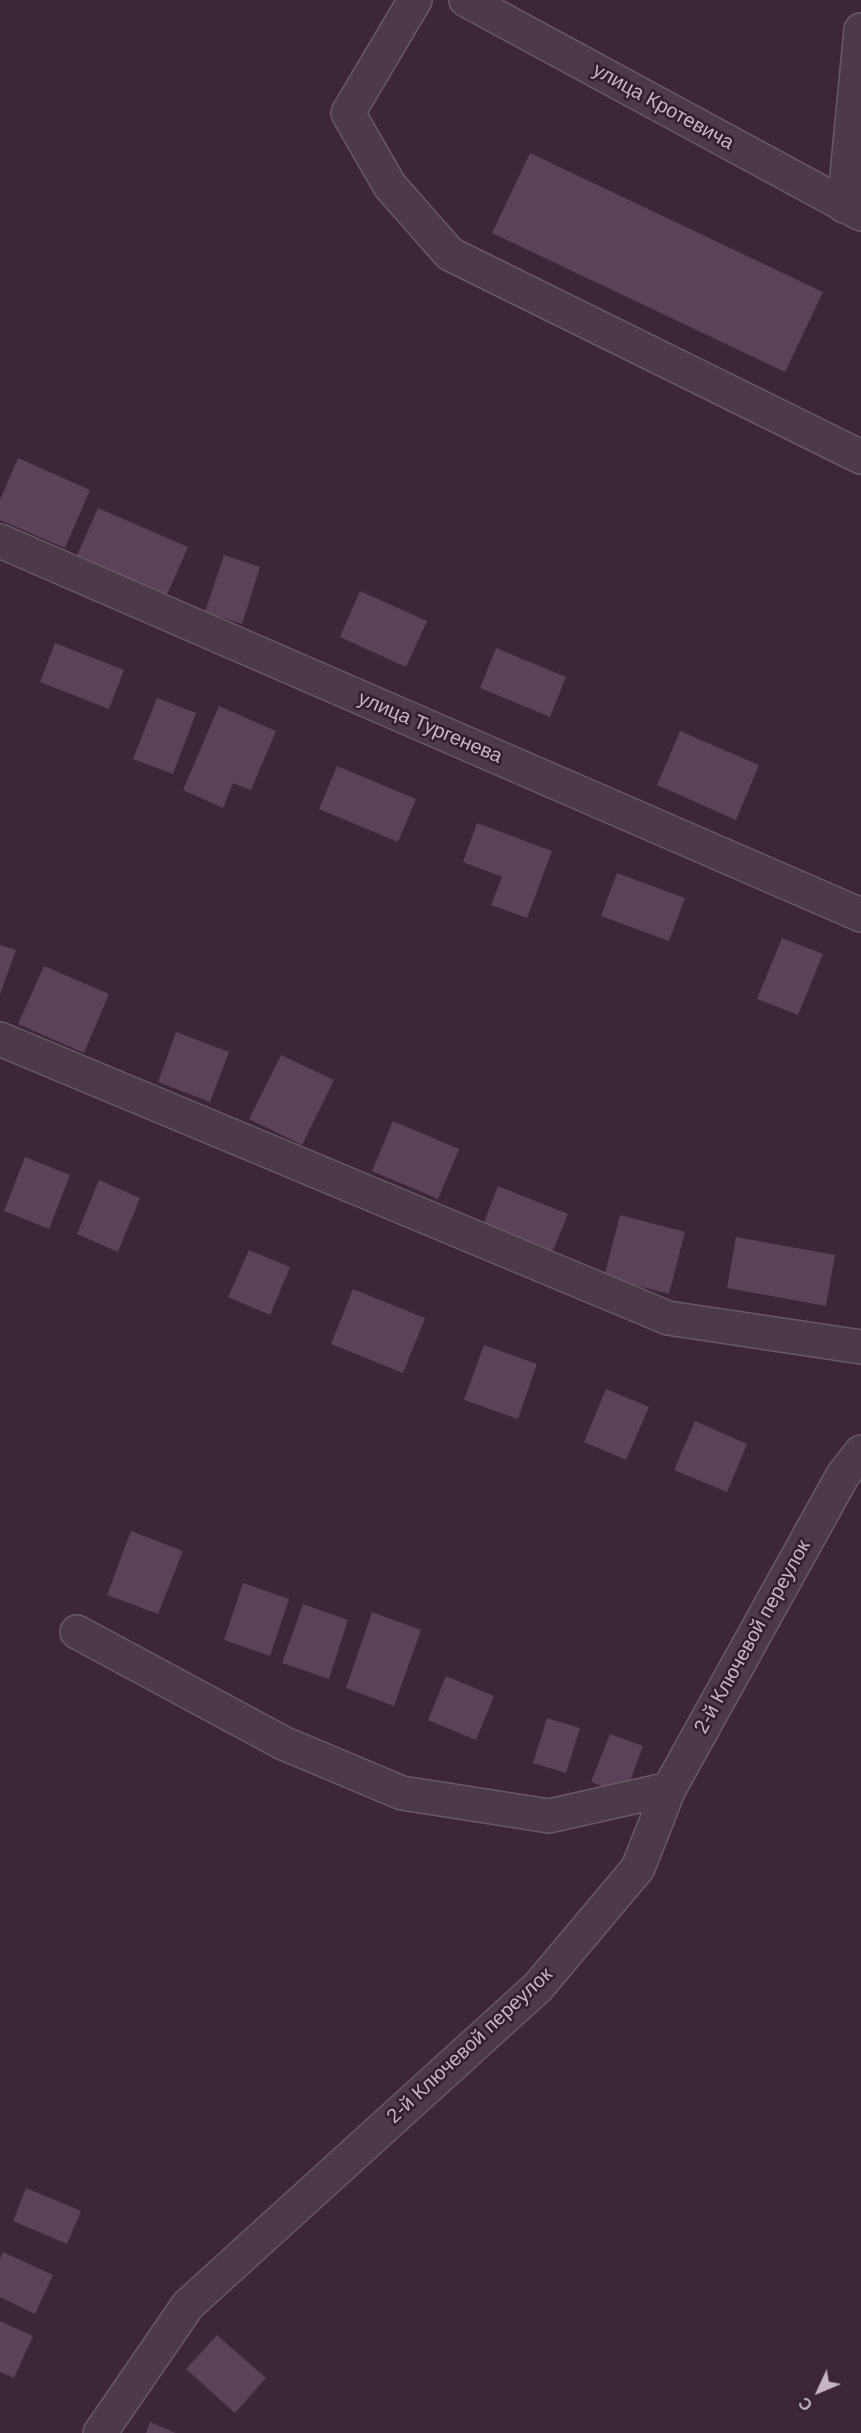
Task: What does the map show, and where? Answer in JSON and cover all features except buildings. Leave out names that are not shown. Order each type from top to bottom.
[{"type":"street","points":[[415,0],[348,113],[390,186],[450,254],[861,457]]},
{"type":"street","name":"улица Кротевича","points":[[466,0],[853,210]]},
{"type":"street","points":[[853,210],[861,30]]},
{"type":"street","name":"улица Тургенева","points":[[0,541],[861,915]]},
{"type":"street","points":[[0,1039],[668,1318],[861,1347]]},
{"type":"street","name":"2-й Ключевой переулок","points":[[100,2433],[188,2305],[538,1987],[638,1868],[669,1789],[843,1475],[861,1452]]},
{"type":"street","points":[[77,1632],[283,1743],[402,1792],[549,1816],[669,1789]]}]
